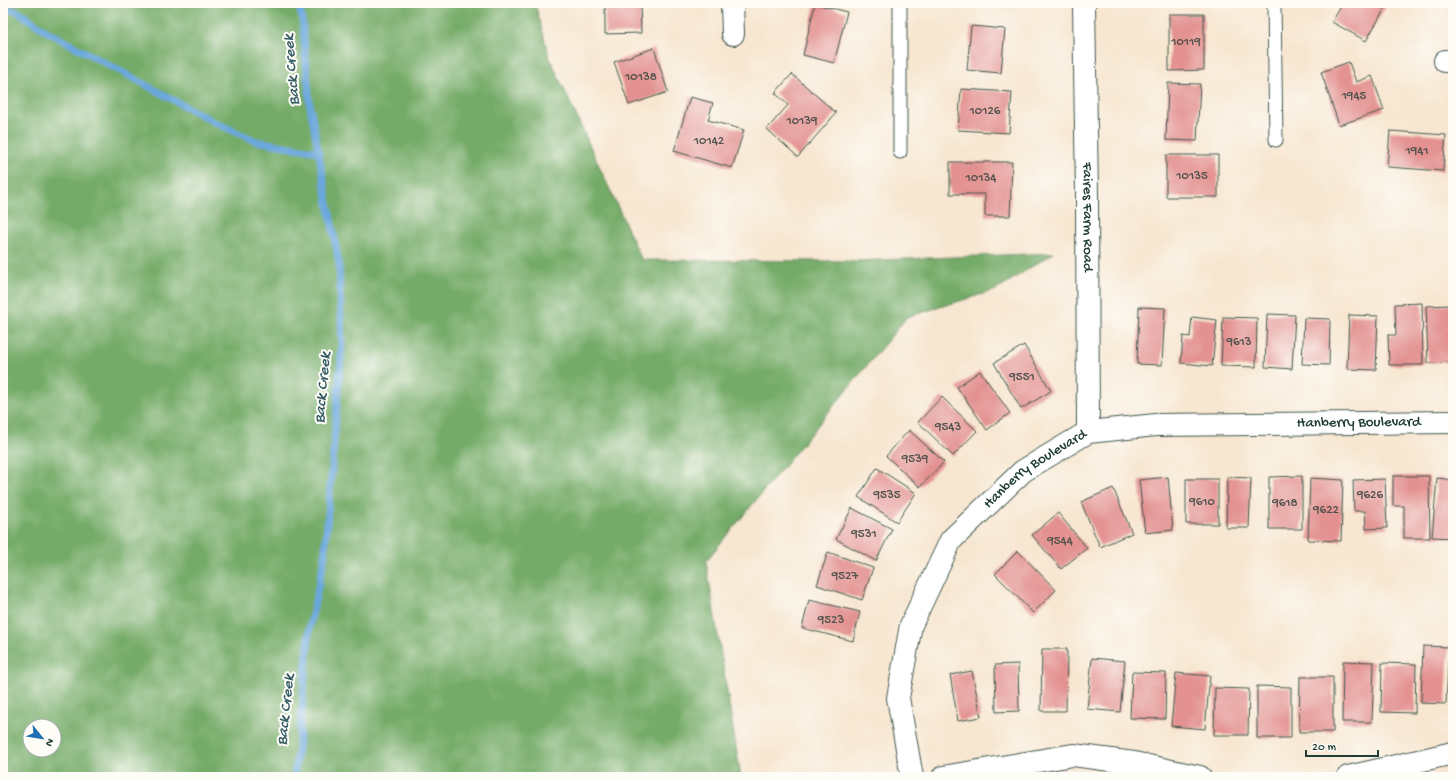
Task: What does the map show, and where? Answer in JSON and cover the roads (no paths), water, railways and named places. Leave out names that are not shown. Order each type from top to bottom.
[{"type":"street","points":[[732,3],[733,34]]},
{"type":"street","name":"Faires Farm Road","points":[[1084,3],[1087,194],[1088,432]]},
{"type":"street","name":"Hanberry Boulevard","points":[[912,777],[898,698],[911,625],[951,540],[1023,471],[1088,432],[1156,425],[1453,422]]},
{"type":"street","points":[[1348,777],[1453,753]]},
{"type":"street","points":[[943,777],[1073,755],[1134,763],[1200,777]]},
{"type":"lane","points":[[900,3],[900,152]]},
{"type":"lane","points":[[1274,3],[1276,140]]},
{"type":"waterway","name":"Back Creek","points":[[294,777],[310,624],[324,561],[342,345],[339,263],[310,106],[302,18],[298,3]]},
{"type":"waterway","points":[[3,9],[17,11],[46,31],[216,123],[256,141],[319,152]]}]
